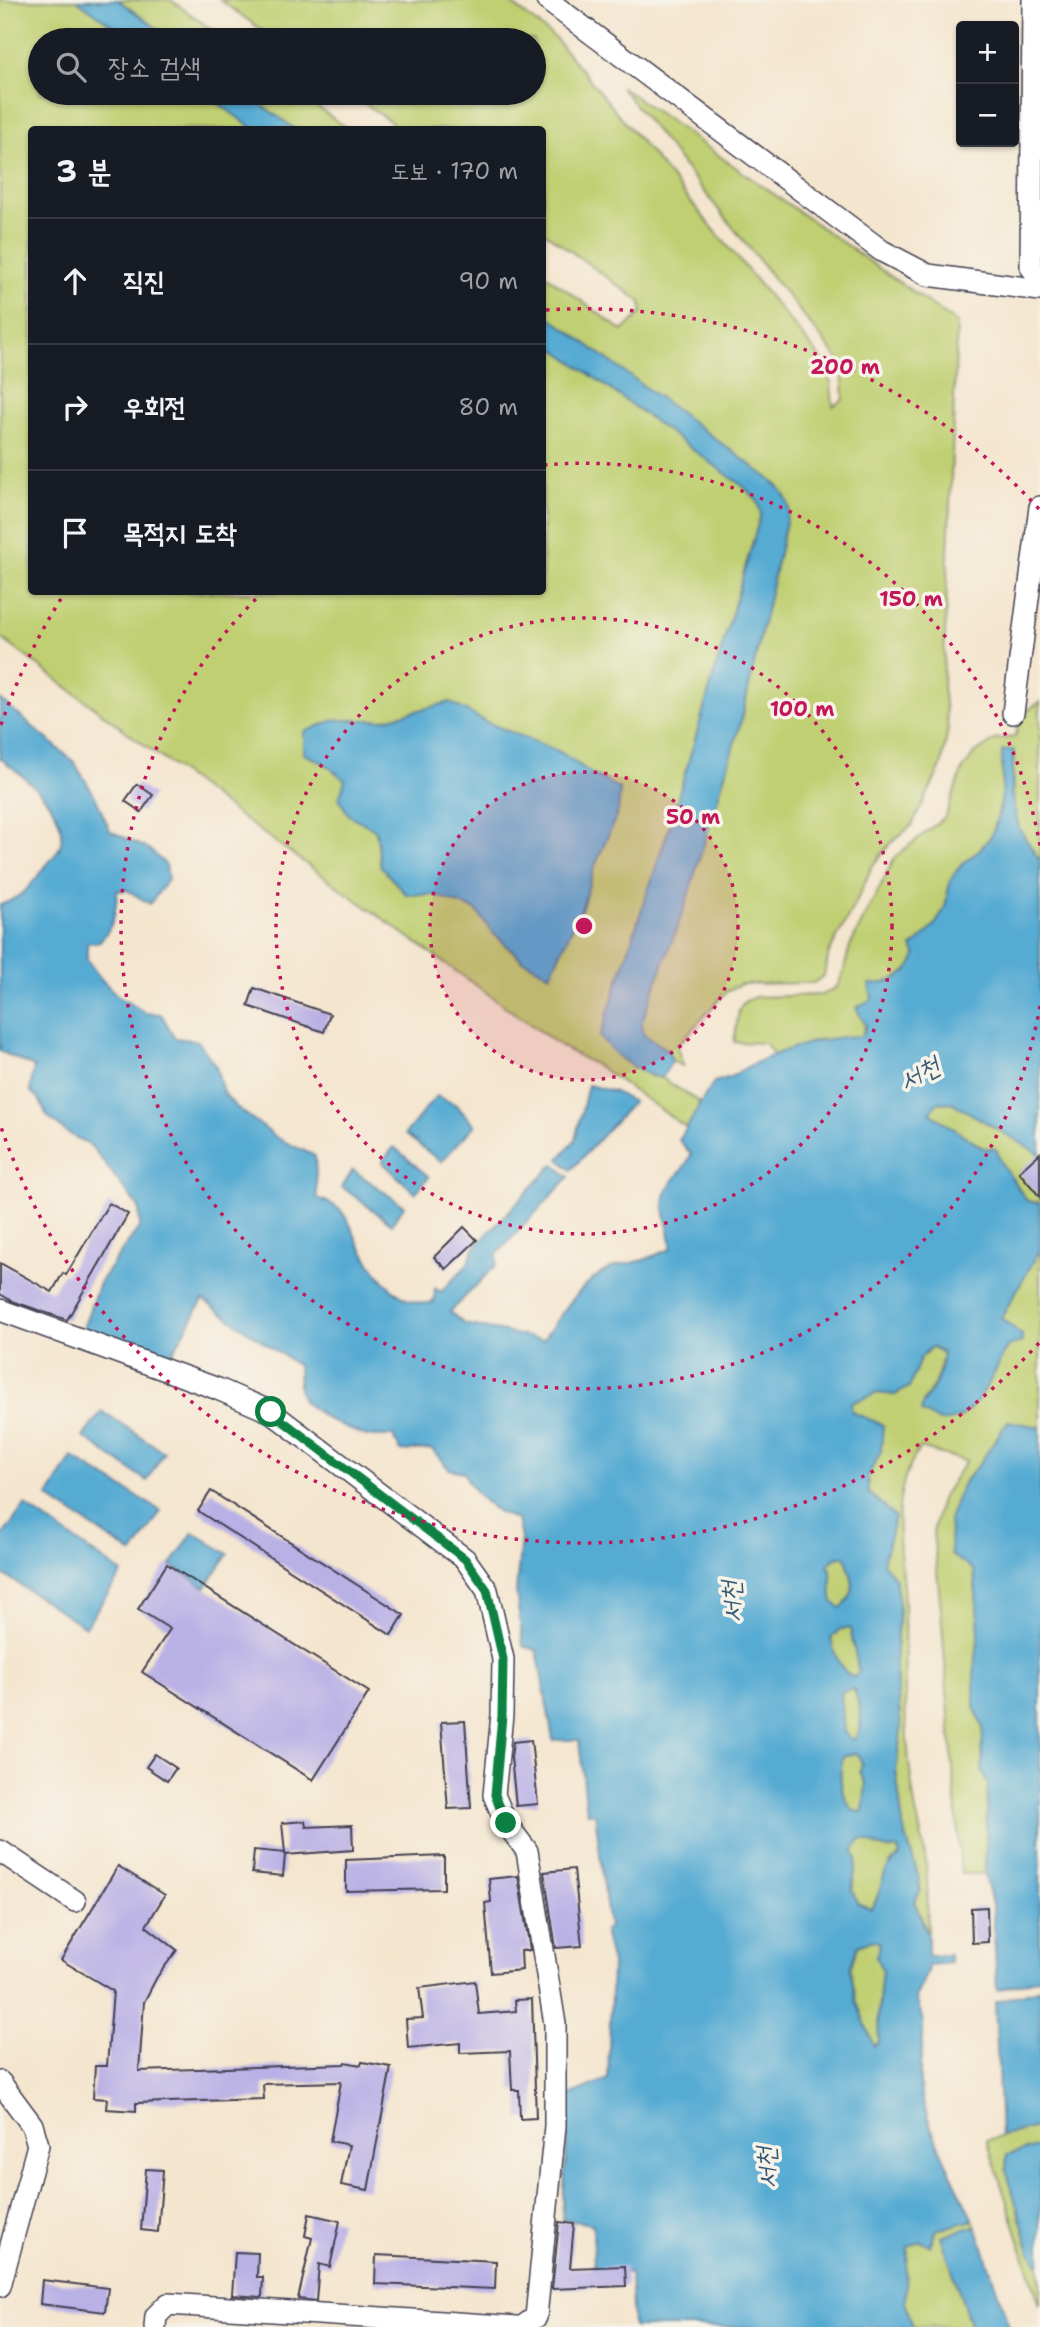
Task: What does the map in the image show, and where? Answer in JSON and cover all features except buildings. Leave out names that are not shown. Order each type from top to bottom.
[{"type":"street","points":[[547,0],[882,251],[928,275],[1040,290]]},
{"type":"street","points":[[1032,0],[1031,267],[1040,279]]},
{"type":"street","points":[[1013,713],[1040,507]]},
{"type":"street","points":[[0,1310],[271,1412],[465,1559],[487,1590],[503,1659],[502,1716],[495,1795],[506,1823],[527,1851],[555,2024],[555,2126],[536,2317],[520,2327],[168,2304],[156,2316],[155,2327]]},
{"type":"street","points":[[0,1851],[75,1901]]},
{"type":"street","points":[[0,2082],[32,2125],[38,2146],[0,2287]]},
{"type":"green space","points":[[0,0],[77,0],[116,28],[28,28],[28,105],[221,105],[250,126],[28,126],[28,595],[546,595],[546,342],[744,487],[757,500],[761,514],[672,818],[600,1037],[650,1076],[662,1078],[699,1102],[687,1128],[601,1068],[562,1047],[242,818],[0,637]],"holes":[[[450,702],[486,722],[560,752],[620,789],[618,812],[594,866],[582,907],[550,974],[522,960],[493,933],[476,910],[435,895],[406,894],[381,867],[376,830],[349,815],[339,799],[346,780],[324,763],[304,754],[334,720],[382,720]]]},
{"type":"green space","points":[[118,0],[171,0],[210,28],[156,28]]},
{"type":"green space","points":[[220,0],[507,0],[542,28],[259,28]]},
{"type":"green space","points":[[546,31],[555,38],[823,361],[830,375],[833,406],[844,399],[842,364],[620,86],[957,323],[943,686],[948,729],[941,767],[912,825],[890,844],[872,866],[829,953],[824,975],[814,983],[741,984],[726,992],[677,1046],[683,1066],[672,1061],[668,1050],[642,1034],[642,1021],[684,909],[742,718],[789,508],[755,468],[546,314],[546,275],[623,331],[642,312],[641,302],[546,233],[546,126],[397,126],[367,105],[546,105]]},
{"type":"green space","points":[[262,105],[315,105],[344,126],[291,126]]},
{"type":"green space","points":[[1040,702],[1040,861],[1023,837],[1018,823],[1013,795],[1014,751],[1002,751],[1002,798],[992,835],[949,886],[946,905],[925,937],[912,968],[887,984],[872,999],[862,1036],[817,1040],[774,1055],[765,1043],[734,1042],[739,1010],[744,1002],[755,997],[822,995],[837,987],[850,946],[895,857],[945,817],[962,771],[973,755],[996,739],[1015,737],[1022,714]]},
{"type":"green space","points":[[951,1102],[1040,1154],[1040,1203],[1027,1201],[1002,1164],[996,1149],[983,1148],[930,1113],[937,1103]]},
{"type":"green space","points":[[1040,1250],[1040,1427],[1008,1421],[963,1483],[951,1555],[974,1570],[979,1631],[974,1707],[983,1727],[982,1770],[988,1784],[985,1874],[961,1874],[933,1532],[941,1499],[966,1461],[920,1448],[909,1466],[899,1504],[908,1746],[914,1800],[926,1861],[928,1935],[914,1901],[920,1890],[919,1879],[903,1826],[896,1770],[901,1730],[895,1663],[899,1605],[895,1579],[883,1563],[885,1507],[868,1493],[868,1476],[881,1451],[851,1412],[851,1403],[878,1393],[895,1395],[910,1386],[920,1358],[931,1347],[943,1353],[931,1390],[923,1401],[958,1419],[968,1411],[995,1372],[1007,1346],[1022,1335],[1001,1318]]},
{"type":"green space","points":[[845,1556],[853,1584],[851,1596],[841,1609],[833,1602],[828,1565],[835,1558]]},
{"type":"green space","points":[[850,1628],[859,1672],[853,1679],[838,1661],[831,1638],[840,1629]]},
{"type":"green space","points":[[854,1688],[861,1722],[853,1741],[844,1732],[841,1701],[842,1691]]},
{"type":"green space","points":[[857,1753],[862,1763],[860,1772],[866,1784],[863,1812],[854,1811],[849,1805],[841,1778],[843,1755]]},
{"type":"green space","points":[[862,1839],[883,1848],[898,1850],[900,1856],[891,1862],[872,1909],[857,1903],[852,1890],[857,1859],[854,1851],[856,1844]]},
{"type":"green space","points":[[873,1940],[881,1943],[876,1957],[882,1970],[878,2012],[879,2041],[873,2047],[856,2000],[850,1968],[858,1946]]},
{"type":"green space","points":[[1040,2126],[1040,2146],[1007,2155],[1006,2169],[1030,2252],[1040,2265],[1040,2305],[987,2140]]},
{"type":"green space","points":[[973,2220],[976,2226],[941,2236],[971,2327],[913,2327],[905,2302],[908,2247],[936,2230]]},
{"type":"water","points":[[77,0],[118,0],[156,28],[116,28]]},
{"type":"water","points":[[221,105],[262,105],[291,126],[250,126]]},
{"type":"water","points":[[546,314],[772,481],[785,495],[789,508],[742,718],[684,909],[642,1021],[643,1034],[668,1050],[672,1061],[662,1078],[627,1063],[600,1037],[672,818],[761,514],[757,500],[744,487],[546,342]]},
{"type":"water","name":"서천","points":[[0,699],[74,762],[95,796],[110,831],[149,849],[166,865],[168,879],[150,904],[127,890],[117,891],[111,925],[99,942],[87,943],[87,960],[119,997],[146,1013],[161,1014],[175,1038],[198,1041],[216,1067],[223,1092],[235,1106],[279,1139],[315,1156],[317,1197],[344,1214],[361,1248],[391,1288],[411,1301],[434,1302],[435,1288],[441,1292],[467,1265],[474,1248],[554,1164],[569,1177],[497,1254],[496,1265],[450,1312],[465,1324],[543,1340],[572,1300],[598,1275],[614,1267],[641,1261],[671,1249],[664,1200],[691,1154],[679,1140],[714,1082],[793,1048],[833,1038],[862,1036],[866,1026],[856,1008],[872,999],[869,984],[891,981],[903,974],[913,963],[916,956],[912,947],[936,924],[945,906],[954,874],[991,836],[1001,806],[1002,751],[1014,750],[1011,795],[1019,828],[1040,861],[1040,1154],[951,1102],[937,1103],[930,1113],[983,1148],[996,1149],[1002,1164],[1027,1201],[1040,1203],[1040,1250],[1001,1318],[1022,1335],[1022,1342],[1007,1346],[982,1394],[963,1415],[952,1420],[941,1421],[921,1412],[924,1401],[938,1379],[943,1353],[931,1347],[920,1358],[910,1386],[895,1395],[878,1393],[851,1403],[852,1412],[883,1425],[881,1451],[868,1476],[868,1492],[895,1517],[883,1563],[895,1578],[899,1605],[895,1663],[901,1730],[896,1770],[903,1826],[919,1879],[920,1890],[914,1901],[928,1935],[928,1956],[949,1955],[950,1963],[928,1965],[915,1998],[923,2023],[921,2093],[936,2141],[973,2220],[936,2230],[930,2246],[920,2241],[908,2247],[905,2302],[913,2327],[633,2327],[630,2273],[594,2271],[593,2224],[562,2220],[570,2095],[608,2079],[612,1964],[604,1931],[609,1928],[595,1813],[587,1813],[579,1740],[553,1740],[537,1650],[523,1646],[516,1591],[521,1538],[517,1520],[485,1502],[464,1472],[449,1469],[432,1449],[401,1451],[393,1436],[365,1436],[327,1419],[304,1402],[299,1391],[298,1366],[203,1300],[171,1355],[82,1331],[99,1283],[140,1226],[139,1208],[91,1146],[66,1132],[47,1116],[39,1099],[30,1091],[34,1067],[0,1051],[0,905],[19,896],[32,883],[59,849],[62,833],[59,820],[43,796],[0,758]],"holes":[[[845,1556],[853,1584],[851,1596],[841,1608],[833,1602],[828,1565],[835,1558]],[[850,1628],[859,1672],[853,1678],[838,1661],[831,1638],[840,1629]],[[854,1689],[860,1709],[860,1729],[853,1740],[844,1732],[842,1691]],[[857,1753],[862,1763],[860,1772],[866,1784],[863,1812],[854,1811],[843,1792],[843,1756]],[[862,1839],[883,1848],[898,1850],[900,1856],[884,1875],[872,1909],[857,1903],[852,1890],[857,1859],[854,1851]],[[873,1940],[880,1943],[876,1957],[882,1970],[878,2013],[879,2041],[874,2047],[856,2000],[850,1968],[858,1946]]]},
{"type":"water","points":[[450,702],[486,722],[560,752],[620,789],[618,812],[595,866],[582,907],[550,975],[523,960],[493,933],[476,910],[435,895],[406,894],[381,867],[376,830],[349,815],[339,799],[345,780],[324,763],[304,754],[304,732],[334,720],[382,720]]},
{"type":"water","points":[[588,1085],[615,1092],[633,1102],[571,1170],[559,1159],[575,1140]]},
{"type":"water","points":[[436,1096],[455,1104],[475,1125],[441,1162],[405,1134]]},
{"type":"water","points":[[394,1147],[429,1177],[415,1193],[382,1162]]},
{"type":"water","points":[[353,1170],[404,1206],[392,1224],[342,1187]]},
{"type":"water","points":[[102,1411],[164,1452],[147,1481],[83,1437]]},
{"type":"water","points":[[1008,1421],[1040,1427],[1040,1978],[997,1990],[993,1909],[985,1874],[988,1784],[982,1770],[983,1727],[974,1707],[974,1675],[979,1631],[974,1570],[951,1555],[949,1519],[963,1483]]},
{"type":"water","points":[[72,1457],[161,1511],[133,1554],[48,1497]]},
{"type":"water","points":[[25,1505],[122,1573],[85,1627],[0,1572],[0,1539]]},
{"type":"water","points":[[193,1532],[228,1554],[205,1588],[171,1565]]},
{"type":"water","points":[[1040,1988],[1040,2126],[1001,2136],[995,2002]]},
{"type":"water","points":[[1040,2146],[1040,2265],[1030,2252],[1006,2169],[1007,2155]]},
{"type":"water","points":[[976,2226],[1009,2327],[971,2327],[941,2236]]},
{"type":"route","points":[[271,1412],[465,1559],[487,1590],[503,1659],[502,1716],[495,1795],[506,1823]]}]
